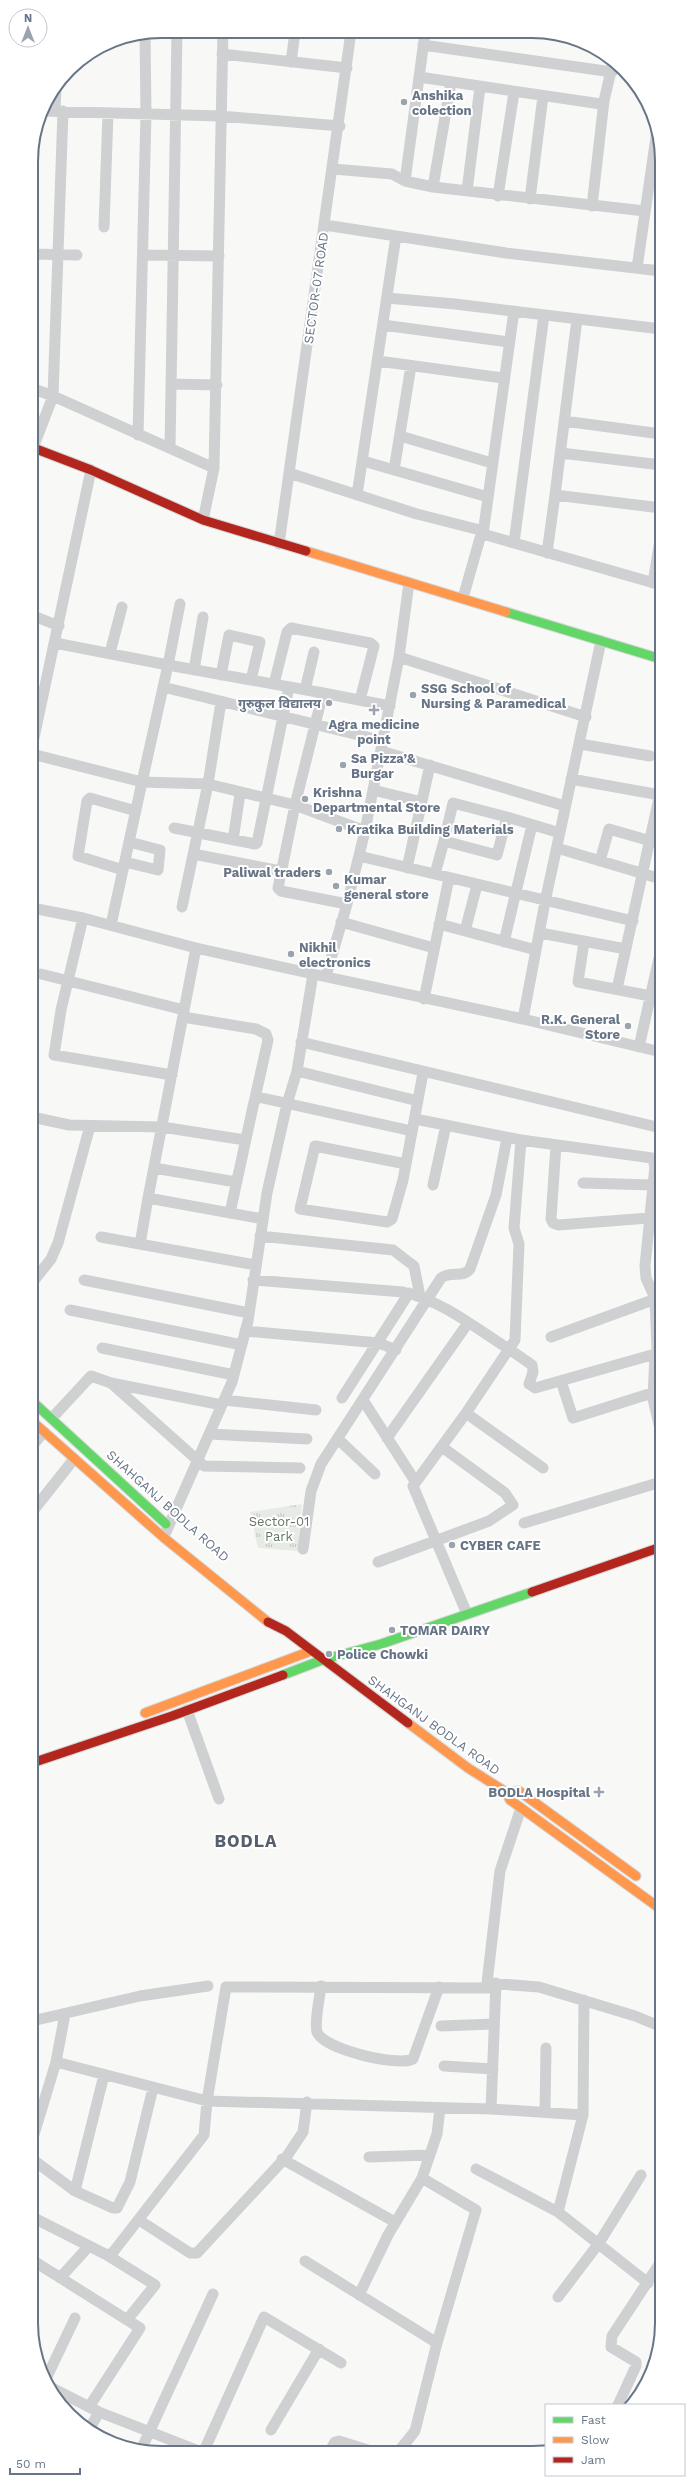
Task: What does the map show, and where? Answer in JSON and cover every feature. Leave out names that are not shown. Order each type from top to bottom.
[{"type":"main road","points":[[38,450],[91,470],[203,520],[655,657]]},
{"type":"main road","name":"SHAHGANJ BODLA ROAD","points":[[38,1405],[173,1530]]},
{"type":"main road","name":"SHAHGANJ BODLA ROAD","points":[[38,1426],[163,1537],[272,1625],[286,1631]]},
{"type":"main road","points":[[38,1761],[186,1710],[322,1660],[381,1644],[655,1549]]},
{"type":"main road","name":"SHAHGANJ BODLA ROAD","points":[[218,1569],[278,1620],[286,1631],[322,1660],[468,1768],[506,1792],[510,1800],[655,1905]]},
{"type":"main road","points":[[137,1716],[311,1651]]},
{"type":"main road","points":[[506,1792],[519,1791],[644,1883]]},
{"type":"street","points":[[170,448],[177,115],[177,38]]},
{"type":"street","points":[[203,520],[214,468],[217,385],[220,116],[223,38]]},
{"type":"street","points":[[291,62],[294,38]]},
{"type":"street","name":"SECTOR-07 ROAD","points":[[279,544],[340,126],[350,38]]},
{"type":"street","points":[[405,181],[424,38]]},
{"type":"street","points":[[138,435],[146,114],[146,39]]},
{"type":"street","points":[[423,45],[610,67]]},
{"type":"street","points":[[222,54],[347,68]]},
{"type":"street","points":[[592,206],[604,101],[612,68]]},
{"type":"street","points":[[419,77],[599,104],[604,101]]},
{"type":"street","points":[[433,187],[451,82]]},
{"type":"street","points":[[467,191],[480,86]]},
{"type":"street","points":[[498,196],[514,92]]},
{"type":"street","points":[[38,433],[53,396],[59,111],[57,96]]},
{"type":"street","points":[[530,199],[543,96]]},
{"type":"street","points":[[49,111],[220,116],[340,126]]},
{"type":"street","points":[[104,227],[108,113]]},
{"type":"street","points":[[637,268],[654,149]]},
{"type":"street","points":[[333,169],[392,174],[405,181],[433,187],[498,196],[645,211]]},
{"type":"street","points":[[325,225],[506,253],[655,270]]},
{"type":"street","points":[[357,495],[396,236]]},
{"type":"street","points":[[38,254],[77,255]]},
{"type":"street","points":[[143,255],[219,256]]},
{"type":"street","points":[[387,298],[514,311],[655,328]]},
{"type":"street","points":[[463,598],[483,532],[503,378],[514,311]]},
{"type":"street","points":[[514,543],[544,315]]},
{"type":"street","points":[[548,553],[577,319]]},
{"type":"street","points":[[383,326],[509,342]]},
{"type":"street","points":[[378,361],[503,378]]},
{"type":"street","points":[[394,470],[411,366]]},
{"type":"street","points":[[172,384],[217,385]]},
{"type":"street","points":[[38,391],[214,468]]},
{"type":"street","points":[[564,421],[655,433]]},
{"type":"street","points":[[400,436],[492,463]]},
{"type":"street","points":[[561,453],[655,464]]},
{"type":"street","points":[[363,462],[488,497]]},
{"type":"street","points":[[38,720],[91,470]]},
{"type":"street","points":[[290,473],[417,514],[483,532],[514,543],[655,583]]},
{"type":"street","points":[[555,495],[655,507]]},
{"type":"street","points":[[326,976],[341,922],[348,904],[365,831],[399,657],[409,583]]},
{"type":"street","points":[[111,925],[180,604]]},
{"type":"street","points":[[110,653],[122,607]]},
{"type":"street","points":[[38,617],[59,626]]},
{"type":"street","points":[[194,670],[203,617]]},
{"type":"street","points":[[274,684],[287,632],[291,628],[370,643],[374,646],[360,700]]},
{"type":"street","points":[[221,675],[229,635],[260,642],[251,680]]},
{"type":"street","points":[[523,1019],[545,902],[565,806],[586,717],[601,641]]},
{"type":"street","points":[[55,643],[390,706]]},
{"type":"street","points":[[305,690],[314,652]]},
{"type":"street","points":[[399,657],[586,717]]},
{"type":"street","points":[[174,828],[255,844],[258,843],[289,687]]},
{"type":"street","points":[[163,688],[315,726],[382,746],[430,765],[565,806]]},
{"type":"street","points":[[323,693],[295,805],[278,888],[281,891],[348,904]]},
{"type":"street","points":[[182,907],[199,833],[221,702]]},
{"type":"street","points":[[580,744],[650,756]]},
{"type":"street","points":[[38,756],[142,782],[208,784],[240,794],[295,805],[365,831]]},
{"type":"street","points":[[407,868],[430,765]]},
{"type":"street","points":[[571,779],[655,791]]},
{"type":"street","points":[[373,790],[422,802]]},
{"type":"street","points":[[233,840],[240,794]]},
{"type":"street","points":[[129,842],[160,850],[158,870],[124,866],[78,856],[87,801],[90,798],[136,811]]},
{"type":"street","points":[[435,874],[453,803],[560,833]]},
{"type":"street","points":[[444,841],[497,854],[507,817]]},
{"type":"street","points":[[504,942],[532,826]]},
{"type":"street","points":[[600,861],[609,829],[655,843]]},
{"type":"street","points":[[617,989],[644,874],[655,846]]},
{"type":"street","points":[[557,848],[655,877]]},
{"type":"street","points":[[193,854],[281,871]]},
{"type":"street","points":[[359,856],[545,902],[633,921]]},
{"type":"street","points":[[424,999],[448,878]]},
{"type":"street","points":[[465,931],[477,885]]},
{"type":"street","points":[[38,909],[83,918],[196,948],[424,999],[523,1019],[655,1051]]},
{"type":"street","points":[[83,918],[68,980],[54,1055],[172,1075]]},
{"type":"street","points":[[341,922],[434,948]]},
{"type":"street","points":[[439,924],[536,950]]},
{"type":"street","points":[[540,933],[626,950]]},
{"type":"street","points":[[584,942],[577,981],[655,997]]},
{"type":"street","points":[[140,1244],[196,948]]},
{"type":"street","points":[[41,974],[68,980],[184,1014],[256,1029],[266,1034],[268,1040],[230,1213]]},
{"type":"street","points":[[163,1537],[173,1530],[198,1461],[234,1375],[242,1345],[249,1313],[263,1219],[287,1104],[297,1071],[300,1042],[313,974]]},
{"type":"street","points":[[639,1047],[655,1000]]},
{"type":"street","points":[[300,1042],[423,1073],[655,1127]]},
{"type":"street","points":[[297,1071],[418,1101]]},
{"type":"street","points":[[406,1164],[315,1146],[300,1209],[390,1221],[393,1216],[406,1164],[423,1073]]},
{"type":"street","points":[[255,1098],[262,1096],[287,1104],[412,1131]]},
{"type":"street","points":[[38,1118],[69,1125],[162,1126],[245,1140]]},
{"type":"street","points":[[415,1119],[507,1138],[650,1157],[654,1161],[655,1166],[644,1266],[646,1278],[655,1293]]},
{"type":"street","points":[[434,1185],[446,1125]]},
{"type":"street","points":[[38,1275],[51,1259],[58,1243],[90,1126]]},
{"type":"street","points":[[303,1549],[313,1485],[319,1469],[396,1350],[424,1298],[442,1277],[466,1273],[470,1268],[495,1198],[507,1138]]},
{"type":"street","points":[[467,1614],[414,1491],[415,1481],[442,1448],[515,1340],[519,1244],[514,1228],[521,1140]]},
{"type":"street","points":[[556,1145],[553,1223],[558,1225],[649,1218]]},
{"type":"street","points":[[154,1168],[236,1182]]},
{"type":"street","points":[[583,1183],[653,1185]]},
{"type":"street","points":[[148,1198],[263,1219]]},
{"type":"street","points":[[260,1236],[393,1250],[414,1266],[424,1298]]},
{"type":"street","points":[[101,1237],[256,1265]]},
{"type":"street","points":[[84,1280],[249,1313]]},
{"type":"street","points":[[254,1280],[409,1293],[424,1298],[468,1323],[509,1349],[532,1366],[529,1384],[532,1388],[561,1381],[655,1353]]},
{"type":"street","points":[[342,1398],[409,1293]]},
{"type":"street","points":[[551,1337],[655,1299]]},
{"type":"street","points":[[70,1310],[242,1345]]},
{"type":"street","points":[[387,1438],[468,1323]]},
{"type":"street","points":[[245,1331],[378,1343],[396,1350]]},
{"type":"street","points":[[102,1348],[234,1375]]},
{"type":"street","points":[[655,1372],[652,1393],[655,1406]]},
{"type":"street","points":[[52,1418],[89,1376],[94,1376],[111,1383],[223,1402],[316,1410]]},
{"type":"street","points":[[561,1381],[573,1418],[652,1393]]},
{"type":"street","points":[[111,1383],[204,1466],[300,1468]]},
{"type":"street","points":[[363,1400],[415,1481]]},
{"type":"street","points":[[466,1413],[542,1468]]},
{"type":"street","points":[[38,1439],[44,1432]]},
{"type":"street","points":[[210,1434],[307,1439]]},
{"type":"street","points":[[338,1439],[375,1474]]},
{"type":"street","points":[[378,1562],[434,1539],[489,1521],[512,1507],[514,1503],[481,1474],[442,1448]]},
{"type":"street","points":[[38,1504],[74,1459]]},
{"type":"street","points":[[524,1523],[655,1484]]},
{"type":"street","points":[[186,1710],[219,1799]]},
{"type":"street","points":[[496,1986],[487,1982],[500,1871],[521,1808]]},
{"type":"street","points":[[38,2020],[140,1996],[208,1986]]},
{"type":"street","points":[[321,1986],[316,2028],[319,2035],[325,2042],[369,2057],[396,2062],[413,2059],[439,1987]]},
{"type":"street","points":[[491,2109],[496,1986]]},
{"type":"street","points":[[107,2255],[110,2255],[139,2220],[201,2141],[204,2135],[207,2101],[226,1987],[538,1987],[635,2016],[655,2024]]},
{"type":"street","points":[[558,2212],[583,2115],[584,2000]]},
{"type":"street","points":[[38,2121],[56,2062],[65,2014]]},
{"type":"street","points":[[442,2026],[494,2024]]},
{"type":"street","points":[[545,2112],[546,2048]]},
{"type":"street","points":[[56,2062],[207,2101],[307,2102],[491,2109],[583,2115]]},
{"type":"street","points":[[444,2066],[493,2069]]},
{"type":"street","points":[[75,2191],[104,2075]]},
{"type":"street","points":[[38,2163],[75,2191],[113,2208],[120,2204],[130,2182],[153,2088]]},
{"type":"street","points":[[139,2220],[194,2254],[239,2208],[282,2159],[287,2156],[303,2132],[307,2102]]},
{"type":"street","points":[[359,2295],[395,2222],[422,2178],[437,2134],[440,2108]]},
{"type":"street","points":[[369,2157],[430,2155]]},
{"type":"street","points":[[282,2159],[395,2222]]},
{"type":"street","points":[[476,2169],[558,2212],[648,2283]]},
{"type":"street","points":[[558,2297],[599,2243],[640,2176]]},
{"type":"street","points":[[403,2446],[415,2430],[437,2343],[476,2210],[422,2178]]},
{"type":"street","points":[[38,2220],[107,2255],[155,2285],[127,2320]]},
{"type":"street","points":[[60,2278],[89,2246]]},
{"type":"street","points":[[304,2261],[437,2343]]},
{"type":"street","points":[[38,2264],[140,2328],[94,2409],[91,2423]]},
{"type":"street","points":[[618,2404],[636,2366],[636,2362],[614,2350],[610,2342],[655,2272]]},
{"type":"street","points":[[144,2445],[213,2294]]},
{"type":"street","points":[[206,2446],[265,2317],[341,2363]]},
{"type":"street","points":[[49,2372],[74,2318]]},
{"type":"street","points":[[271,2430],[319,2349]]},
{"type":"street","points":[[61,2393],[94,2409],[186,2446]]},
{"type":"street","points":[[333,2446],[335,2442],[339,2441],[355,2446]]},
{"type":"green space","name":"Sector-01 Park","points":[[302,1504],[298,1551],[258,1548],[250,1512]]},
{"type":"traffic: fast","points":[[506,612],[655,657]]},
{"type":"traffic: fast","points":[[38,1407],[166,1524]]},
{"type":"traffic: fast","points":[[283,1675],[322,1660],[381,1644],[532,1592]]},
{"type":"traffic: slow","points":[[306,551],[506,612]]},
{"type":"traffic: slow","points":[[38,1426],[163,1537],[268,1622]]},
{"type":"traffic: slow","points":[[145,1713],[311,1651]]},
{"type":"traffic: slow","points":[[408,1723],[468,1768],[506,1792],[510,1800],[655,1905]]},
{"type":"traffic: slow","points":[[506,1792],[519,1791],[636,1876]]},
{"type":"traffic: jam","points":[[38,450],[91,470],[203,520],[306,551]]},
{"type":"traffic: jam","points":[[532,1592],[655,1549]]},
{"type":"traffic: jam","points":[[268,1622],[286,1631],[408,1723]]},
{"type":"traffic: jam","points":[[38,1761],[172,1716],[283,1675]]},
{"type":"place","name":"Anshika colection","points":[[404,102]]},
{"type":"place","name":"SSG School of Nursing & Paramedical","points":[[413,695]]},
{"type":"place","name":"गुरुकुल विद्यालय","points":[[329,703]]},
{"type":"place","name":"Agra medicine point","points":[[374,710]]},
{"type":"place","name":"Sa Pizza’& Burgar","points":[[343,765]]},
{"type":"place","name":"Krishna Departmental Store","points":[[305,799]]},
{"type":"place","name":"Kratika Building Materials","points":[[339,829]]},
{"type":"place","name":"Paliwal traders","points":[[329,872]]},
{"type":"place","name":"Kumar general store","points":[[336,886]]},
{"type":"place","name":"Nikhil electronics","points":[[291,954]]},
{"type":"place","name":"R.K. General Store","points":[[628,1026]]},
{"type":"place","name":"CYBER CAFE","points":[[452,1545]]},
{"type":"place","name":"TOMAR DAIRY","points":[[392,1630]]},
{"type":"place","name":"Police Chowki","points":[[329,1654]]},
{"type":"place","name":"BODLA Hospital","points":[[599,1792]]},
{"type":"district","name":"BODLA","points":[[246,1841]]}]
